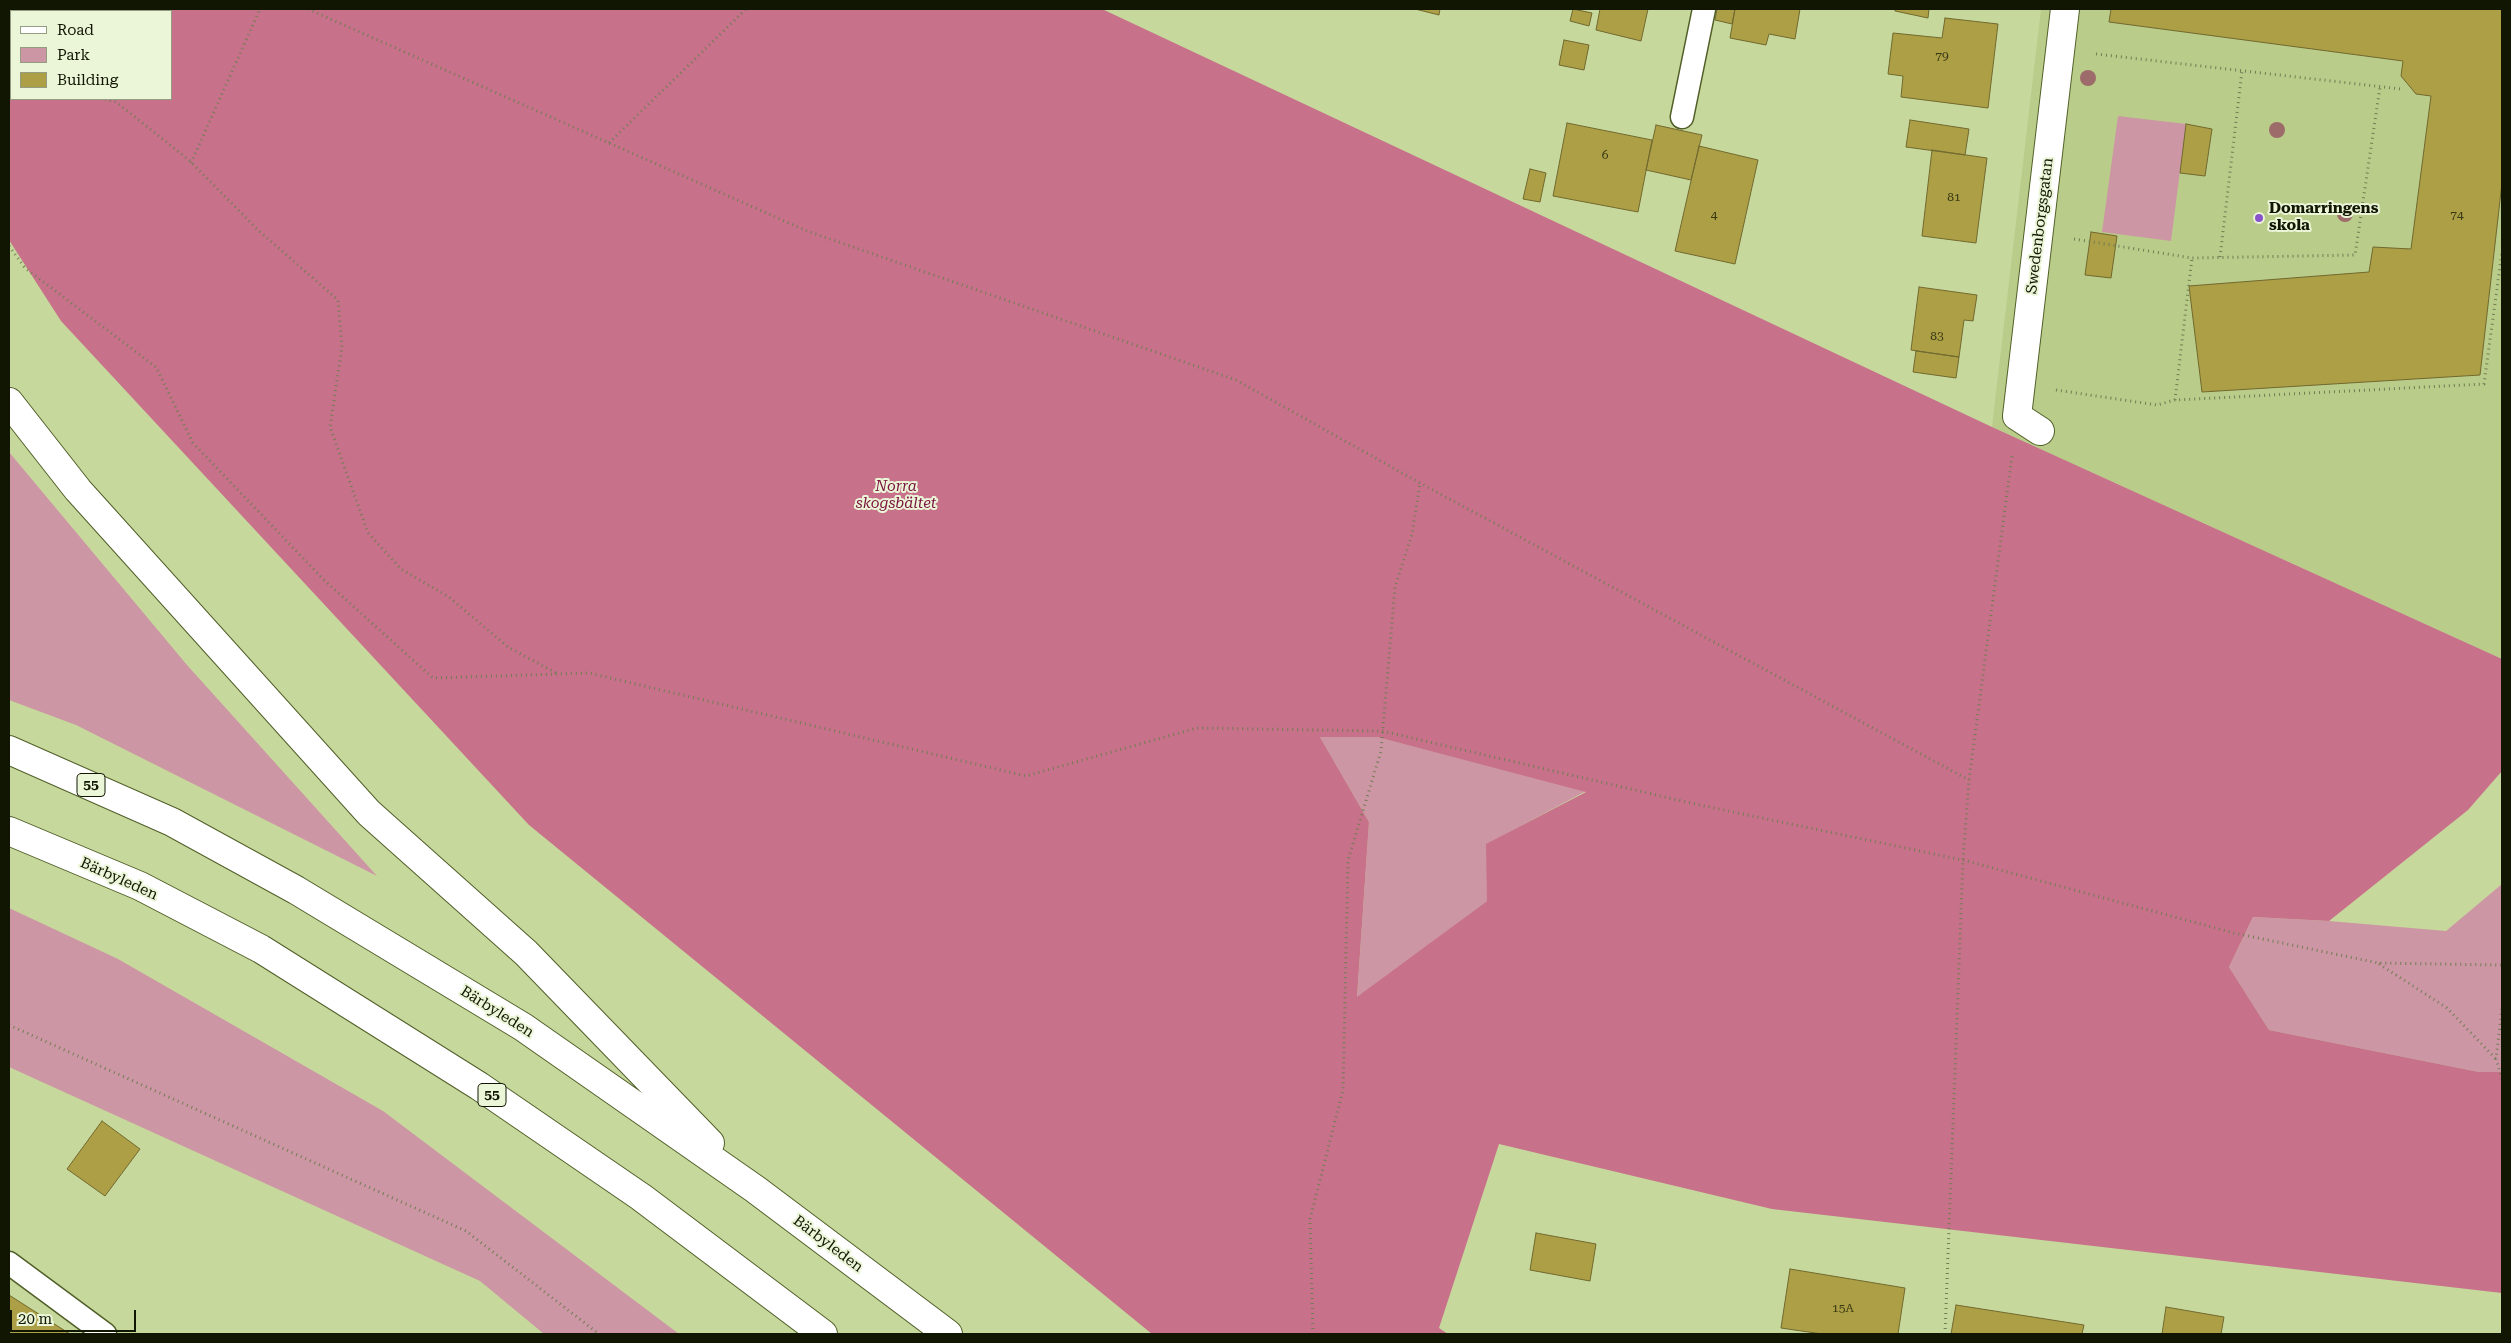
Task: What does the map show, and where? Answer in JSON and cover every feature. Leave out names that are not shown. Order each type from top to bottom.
[{"type":"main road","name":"Swedenborgsgatan","points":[[2017,416],[2065,9]]},
{"type":"main road","points":[[9,402],[78,490],[369,813],[526,954],[755,1189]]},
{"type":"main road","points":[[2017,416],[2040,431]]},
{"type":"main road","name":"Bärbyleden","points":[[9,750],[172,822],[296,890],[523,1027],[755,1189],[948,1334]]},
{"type":"main road","name":"Bärbyleden","points":[[9,831],[140,886],[261,949],[479,1086],[544,1130],[641,1198],[823,1334]]},
{"type":"lane","points":[[1682,118],[1704,9]]},
{"type":"lane","points":[[9,1263],[105,1334]]},
{"type":"path","points":[[191,163],[260,9]]},
{"type":"path","points":[[308,9],[807,231],[1236,380],[1420,483],[1969,780]]},
{"type":"path","points":[[609,143],[746,9]]},
{"type":"path","points":[[2060,50],[2401,89]]},
{"type":"path","points":[[2220,257],[2242,71]]},
{"type":"path","points":[[2064,238],[2192,258],[2355,255],[2380,87]]},
{"type":"path","points":[[109,100],[116,102],[191,163],[259,230],[338,300],[342,347],[330,426],[368,533],[401,569],[449,597],[508,647],[558,674]]},
{"type":"path","points":[[9,246],[25,268],[156,367],[193,442],[323,579],[433,678],[589,673],[1026,776],[1197,728],[1382,732],[1695,804],[1963,860],[2234,933],[2378,963],[2502,965]]},
{"type":"path","points":[[2021,385],[2157,406],[2175,400],[2484,384],[2502,252]]},
{"type":"path","points":[[2175,400],[2192,258]]},
{"type":"path","points":[[1945,1334],[1963,860],[1969,780],[2017,416]]},
{"type":"path","points":[[1313,1334],[1310,1219],[1343,1090],[1348,860],[1381,751],[1395,587],[1412,534],[1420,483]]},
{"type":"path","points":[[2378,963],[2447,1008],[2496,1059]]},
{"type":"path","points":[[2502,1009],[2496,1059],[2502,1079]]},
{"type":"path","points":[[9,1025],[466,1230],[598,1334]]},
{"type":"shaded area","name":"Domarringens skola","points":[[2041,9],[2502,9],[2502,659],[1992,427]]},
{"type":"green space","name":"Norra skogsbältet","points":[[9,9],[1102,9],[1992,427],[2502,659],[2502,771],[2468,810],[2329,921],[2253,917],[2229,967],[2269,1030],[2479,1072],[2502,1072],[2502,1293],[1772,1209],[1499,1144],[1439,1328],[1448,1334],[1152,1334],[529,825],[61,321],[9,240]],"holes":[[[1320,737],[1377,737],[1586,792],[1486,844],[1487,901],[1357,997],[1369,822]]]},
{"type":"green space","points":[[2118,116],[2186,124],[2171,241],[2102,232]]},
{"type":"green space","points":[[9,452],[187,665],[377,876],[76,725],[9,700]]},
{"type":"green space","points":[[1320,737],[1377,737],[1586,791],[1487,844],[1487,901],[1357,998],[1369,822]]},
{"type":"green space","points":[[2502,884],[2502,1072],[2479,1072],[2269,1030],[2229,967],[2253,917],[2329,921],[2446,931]]},
{"type":"green space","points":[[9,908],[118,959],[383,1111],[679,1334],[544,1334],[480,1281],[9,1067]]},
{"type":"building","points":[[1415,9],[1440,9],[1439,15]]},
{"type":"building","points":[[1573,9],[1592,13],[1589,26],[1570,21]]},
{"type":"building","points":[[1600,9],[1648,9],[1641,41],[1596,30]]},
{"type":"building","points":[[1717,9],[1735,9],[1732,24],[1715,20]]},
{"type":"building","points":[[1735,9],[1800,9],[1795,39],[1769,34],[1766,45],[1730,38]]},
{"type":"building","points":[[1895,9],[1929,9],[1928,18],[1895,11]]},
{"type":"building","points":[[2111,9],[2502,9],[2502,183],[2480,375],[2202,392],[2189,286],[2369,272],[2373,247],[2411,249],[2431,96],[2416,94],[2401,76],[2403,61],[2109,22]]},
{"type":"building","points":[[1945,18],[1998,24],[1988,108],[1901,97],[1903,76],[1888,74],[1893,33],[1942,38]]},
{"type":"building","points":[[1564,40],[1589,45],[1584,70],[1559,65]]},
{"type":"building","points":[[1910,120],[1969,129],[1965,155],[1906,147]]},
{"type":"building","points":[[1567,123],[1652,140],[1638,212],[1553,196]]},
{"type":"building","points":[[2186,124],[2212,129],[2205,176],[2180,173]]},
{"type":"building","points":[[1656,125],[1702,135],[1691,180],[1646,170]]},
{"type":"building","points":[[1699,146],[1758,160],[1735,264],[1675,251]]},
{"type":"building","points":[[1932,150],[1987,158],[1976,243],[1922,236]]},
{"type":"building","points":[[1530,169],[1546,173],[1540,202],[1523,199]]},
{"type":"building","points":[[2091,232],[2117,236],[2111,278],[2085,275]]},
{"type":"building","points":[[1919,287],[1977,295],[1973,321],[1964,320],[1959,357],[1911,350]]},
{"type":"building","points":[[1916,351],[1959,357],[1956,378],[1913,372]]},
{"type":"building","points":[[102,1121],[140,1149],[105,1196],[67,1169]]},
{"type":"building","points":[[1536,1233],[1596,1244],[1590,1281],[1530,1270]]},
{"type":"building","points":[[1790,1269],[1905,1288],[1898,1334],[1822,1334],[1781,1328]]},
{"type":"building","points":[[9,1295],[70,1334],[9,1334]]},
{"type":"building","points":[[1956,1305],[2084,1325],[2082,1334],[1951,1334]]},
{"type":"building","points":[[2166,1307],[2224,1317],[2221,1334],[2162,1334]]},
{"type":"place","name":"Domarringens skola","points":[[2259,218]]}]
